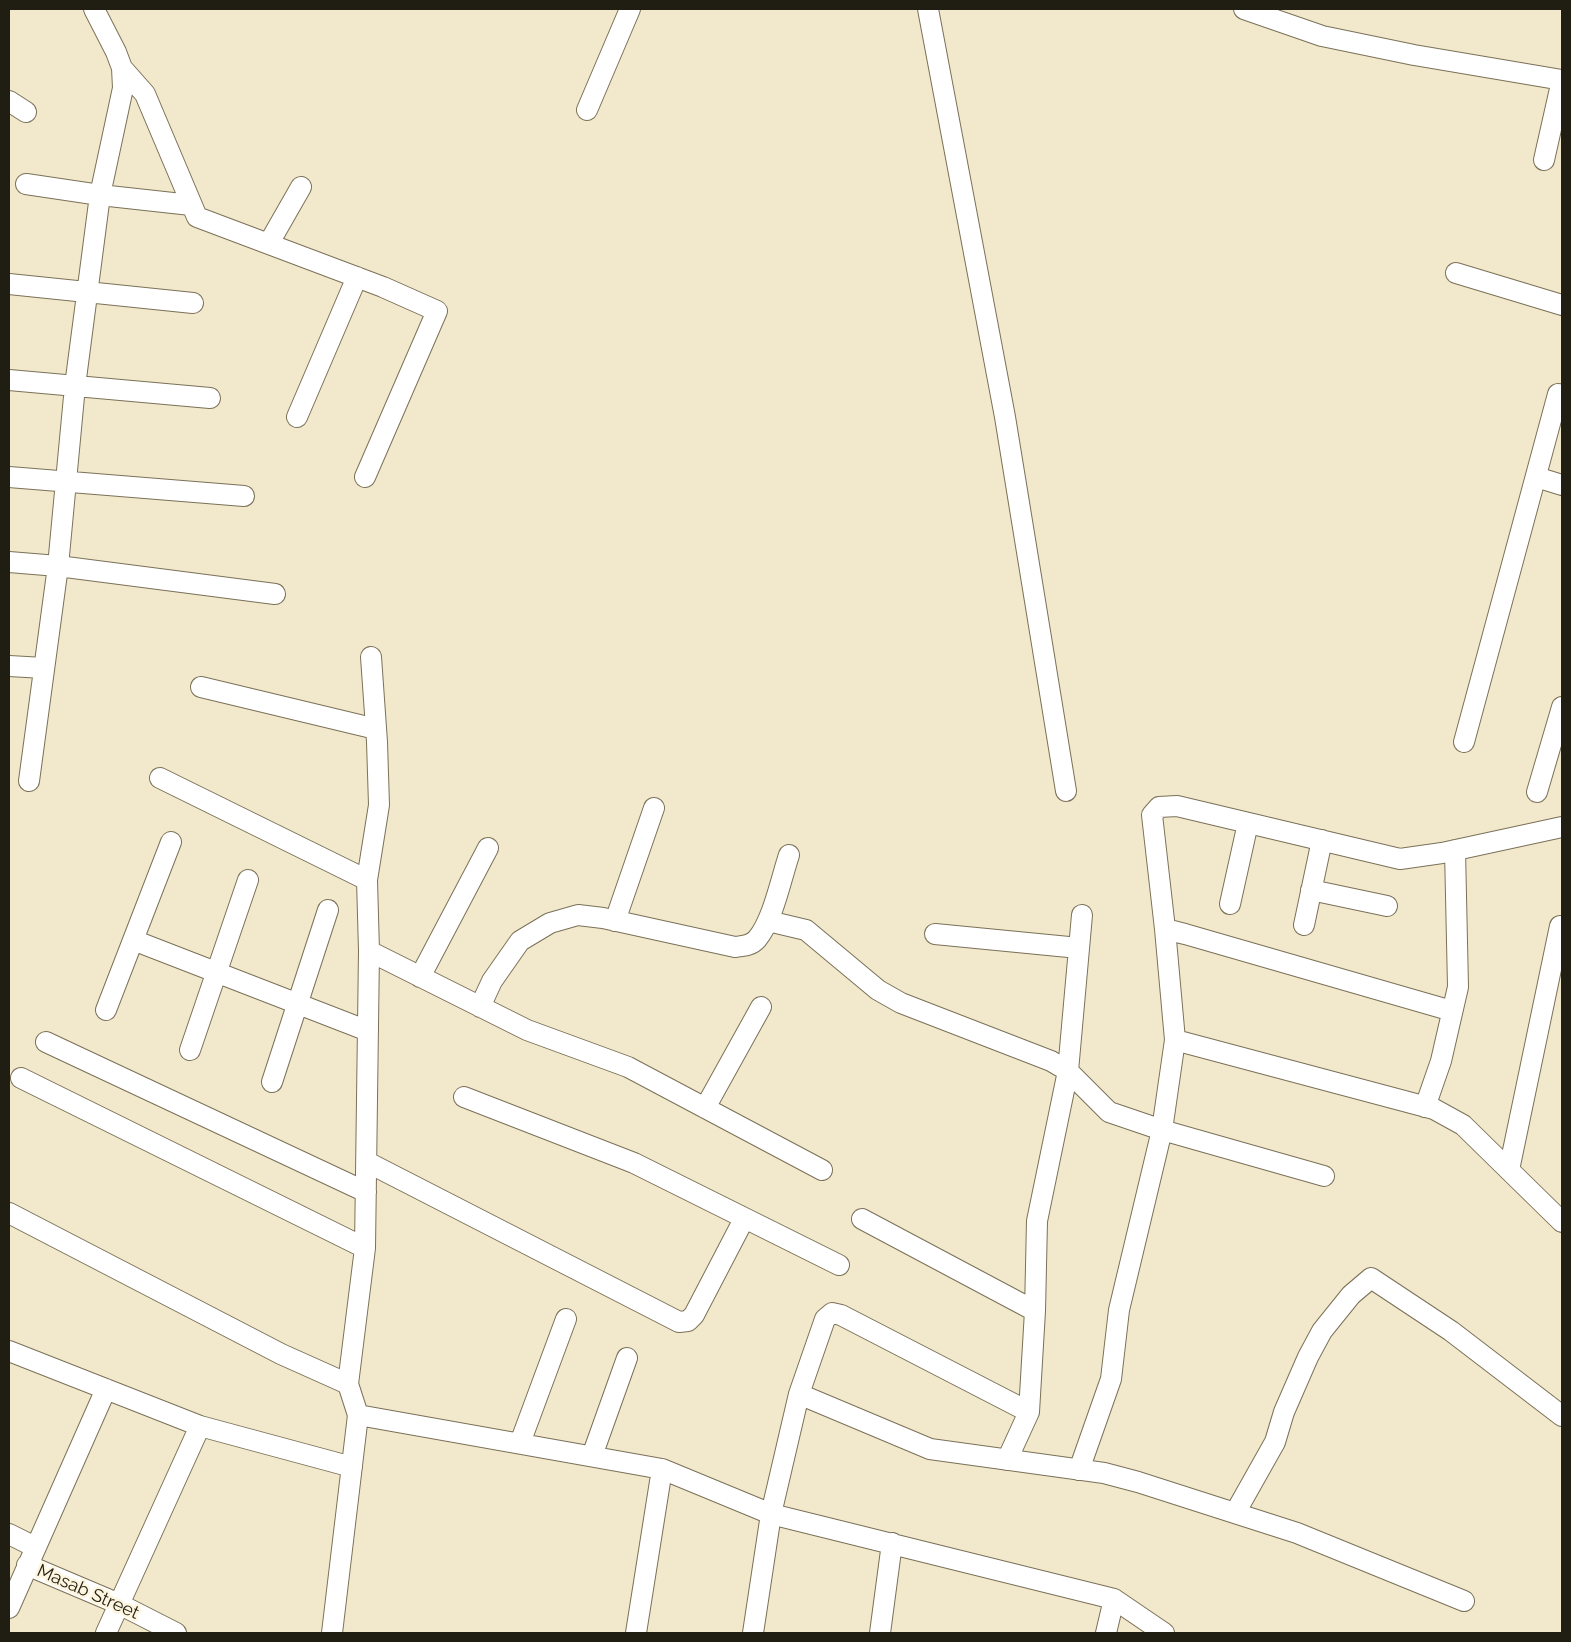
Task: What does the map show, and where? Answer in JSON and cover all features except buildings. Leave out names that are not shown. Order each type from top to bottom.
[{"type":"street","points":[[29,781],[58,566],[74,386],[86,292],[100,195],[123,88],[122,68],[94,9]]},
{"type":"street","points":[[587,110],[630,9]]},
{"type":"street","points":[[928,9],[1005,417],[1066,791]]},
{"type":"street","points":[[1244,9],[1322,36],[1414,55],[1562,80],[1544,160]]},
{"type":"street","points":[[122,68],[144,94],[196,217],[357,277],[437,311],[365,477]]},
{"type":"street","points":[[9,102],[26,112]]},
{"type":"street","points":[[26,184],[100,195],[191,205]]},
{"type":"street","points":[[269,243],[301,187]]},
{"type":"street","points":[[1456,273],[1562,305]]},
{"type":"street","points":[[297,417],[357,277]]},
{"type":"street","points":[[9,284],[193,303]]},
{"type":"street","points":[[9,380],[210,398]]},
{"type":"street","points":[[1464,742],[1558,394],[1562,395]]},
{"type":"street","points":[[9,477],[244,496]]},
{"type":"street","points":[[1536,477],[1562,485]]},
{"type":"street","points":[[9,562],[58,566],[275,594]]},
{"type":"street","points":[[332,1633],[358,1415],[348,1384],[365,1248],[369,951],[367,880],[379,805],[371,657]]},
{"type":"street","points":[[9,666],[44,668]]},
{"type":"street","points":[[201,688],[376,730]]},
{"type":"street","points":[[1537,792],[1562,707]]},
{"type":"street","points":[[160,778],[367,880]]},
{"type":"street","points":[[1079,1470],[1111,1379],[1119,1310],[1162,1130],[1175,1040],[1152,815],[1159,808],[1177,806],[1400,859],[1455,850],[1562,827]]},
{"type":"street","points":[[615,921],[654,808]]},
{"type":"street","points":[[1230,904],[1248,823]]},
{"type":"street","points":[[1304,925],[1322,840]]},
{"type":"street","points":[[106,1010],[170,842]]},
{"type":"street","points":[[420,977],[488,848]]},
{"type":"street","points":[[1425,1107],[1441,1061],[1458,987],[1455,850]]},
{"type":"street","points":[[480,1006],[492,981],[520,941],[550,922],[578,915],[615,921],[735,947],[747,946],[756,940],[768,921],[789,854]]},
{"type":"street","points":[[190,1050],[248,880]]},
{"type":"street","points":[[1311,890],[1387,906]]},
{"type":"street","points":[[272,1082],[328,910]]},
{"type":"street","points":[[1007,1460],[1029,1412],[1035,1310],[1037,1221],[1068,1071],[1082,915]]},
{"type":"street","points":[[768,921],[806,930],[878,990],[901,1003],[1051,1062],[1068,1071],[1109,1112],[1162,1130],[1324,1176]]},
{"type":"street","points":[[1509,1170],[1560,926]]},
{"type":"street","points":[[1165,929],[1452,1011]]},
{"type":"street","points":[[935,934],[1079,948]]},
{"type":"street","points":[[133,940],[368,1031]]},
{"type":"street","points":[[369,951],[527,1030],[628,1067],[822,1170]]},
{"type":"street","points":[[706,1108],[762,1007]]},
{"type":"street","points":[[1175,1040],[1434,1109],[1463,1125],[1562,1222]]},
{"type":"street","points":[[46,1042],[366,1192]]},
{"type":"street","points":[[21,1078],[365,1248]]},
{"type":"street","points":[[464,1097],[634,1163],[839,1265]]},
{"type":"street","points":[[367,1162],[680,1322],[688,1322],[694,1316],[744,1219]]},
{"type":"street","points":[[9,1213],[281,1354],[348,1384]]},
{"type":"street","points":[[862,1219],[1035,1310]]},
{"type":"street","points":[[1235,1513],[1275,1442],[1287,1406],[1308,1357],[1322,1331],[1350,1295],[1371,1278],[1451,1331],[1562,1416]]},
{"type":"street","points":[[753,1633],[771,1514],[799,1394],[825,1319],[832,1313],[841,1315],[1029,1412]]},
{"type":"street","points":[[520,1443],[566,1319]]},
{"type":"street","points":[[9,1351],[200,1426],[352,1467]]},
{"type":"street","points":[[592,1456],[627,1358]]},
{"type":"street","points":[[9,1608],[106,1389]]},
{"type":"street","points":[[799,1394],[930,1449],[1104,1473],[1138,1482],[1297,1533],[1464,1601]]},
{"type":"street","points":[[358,1415],[662,1468],[771,1514],[1114,1599],[1164,1633]]},
{"type":"street","points":[[106,1633],[200,1426]]},
{"type":"street","points":[[636,1633],[662,1468]]},
{"type":"street","points":[[9,1534],[35,1547]]},
{"type":"street","points":[[880,1633],[892,1543]]},
{"type":"street","name":"Masab Street","points":[[27,1565],[119,1604],[176,1633]]},
{"type":"street","points":[[1106,1633],[1114,1599]]}]
